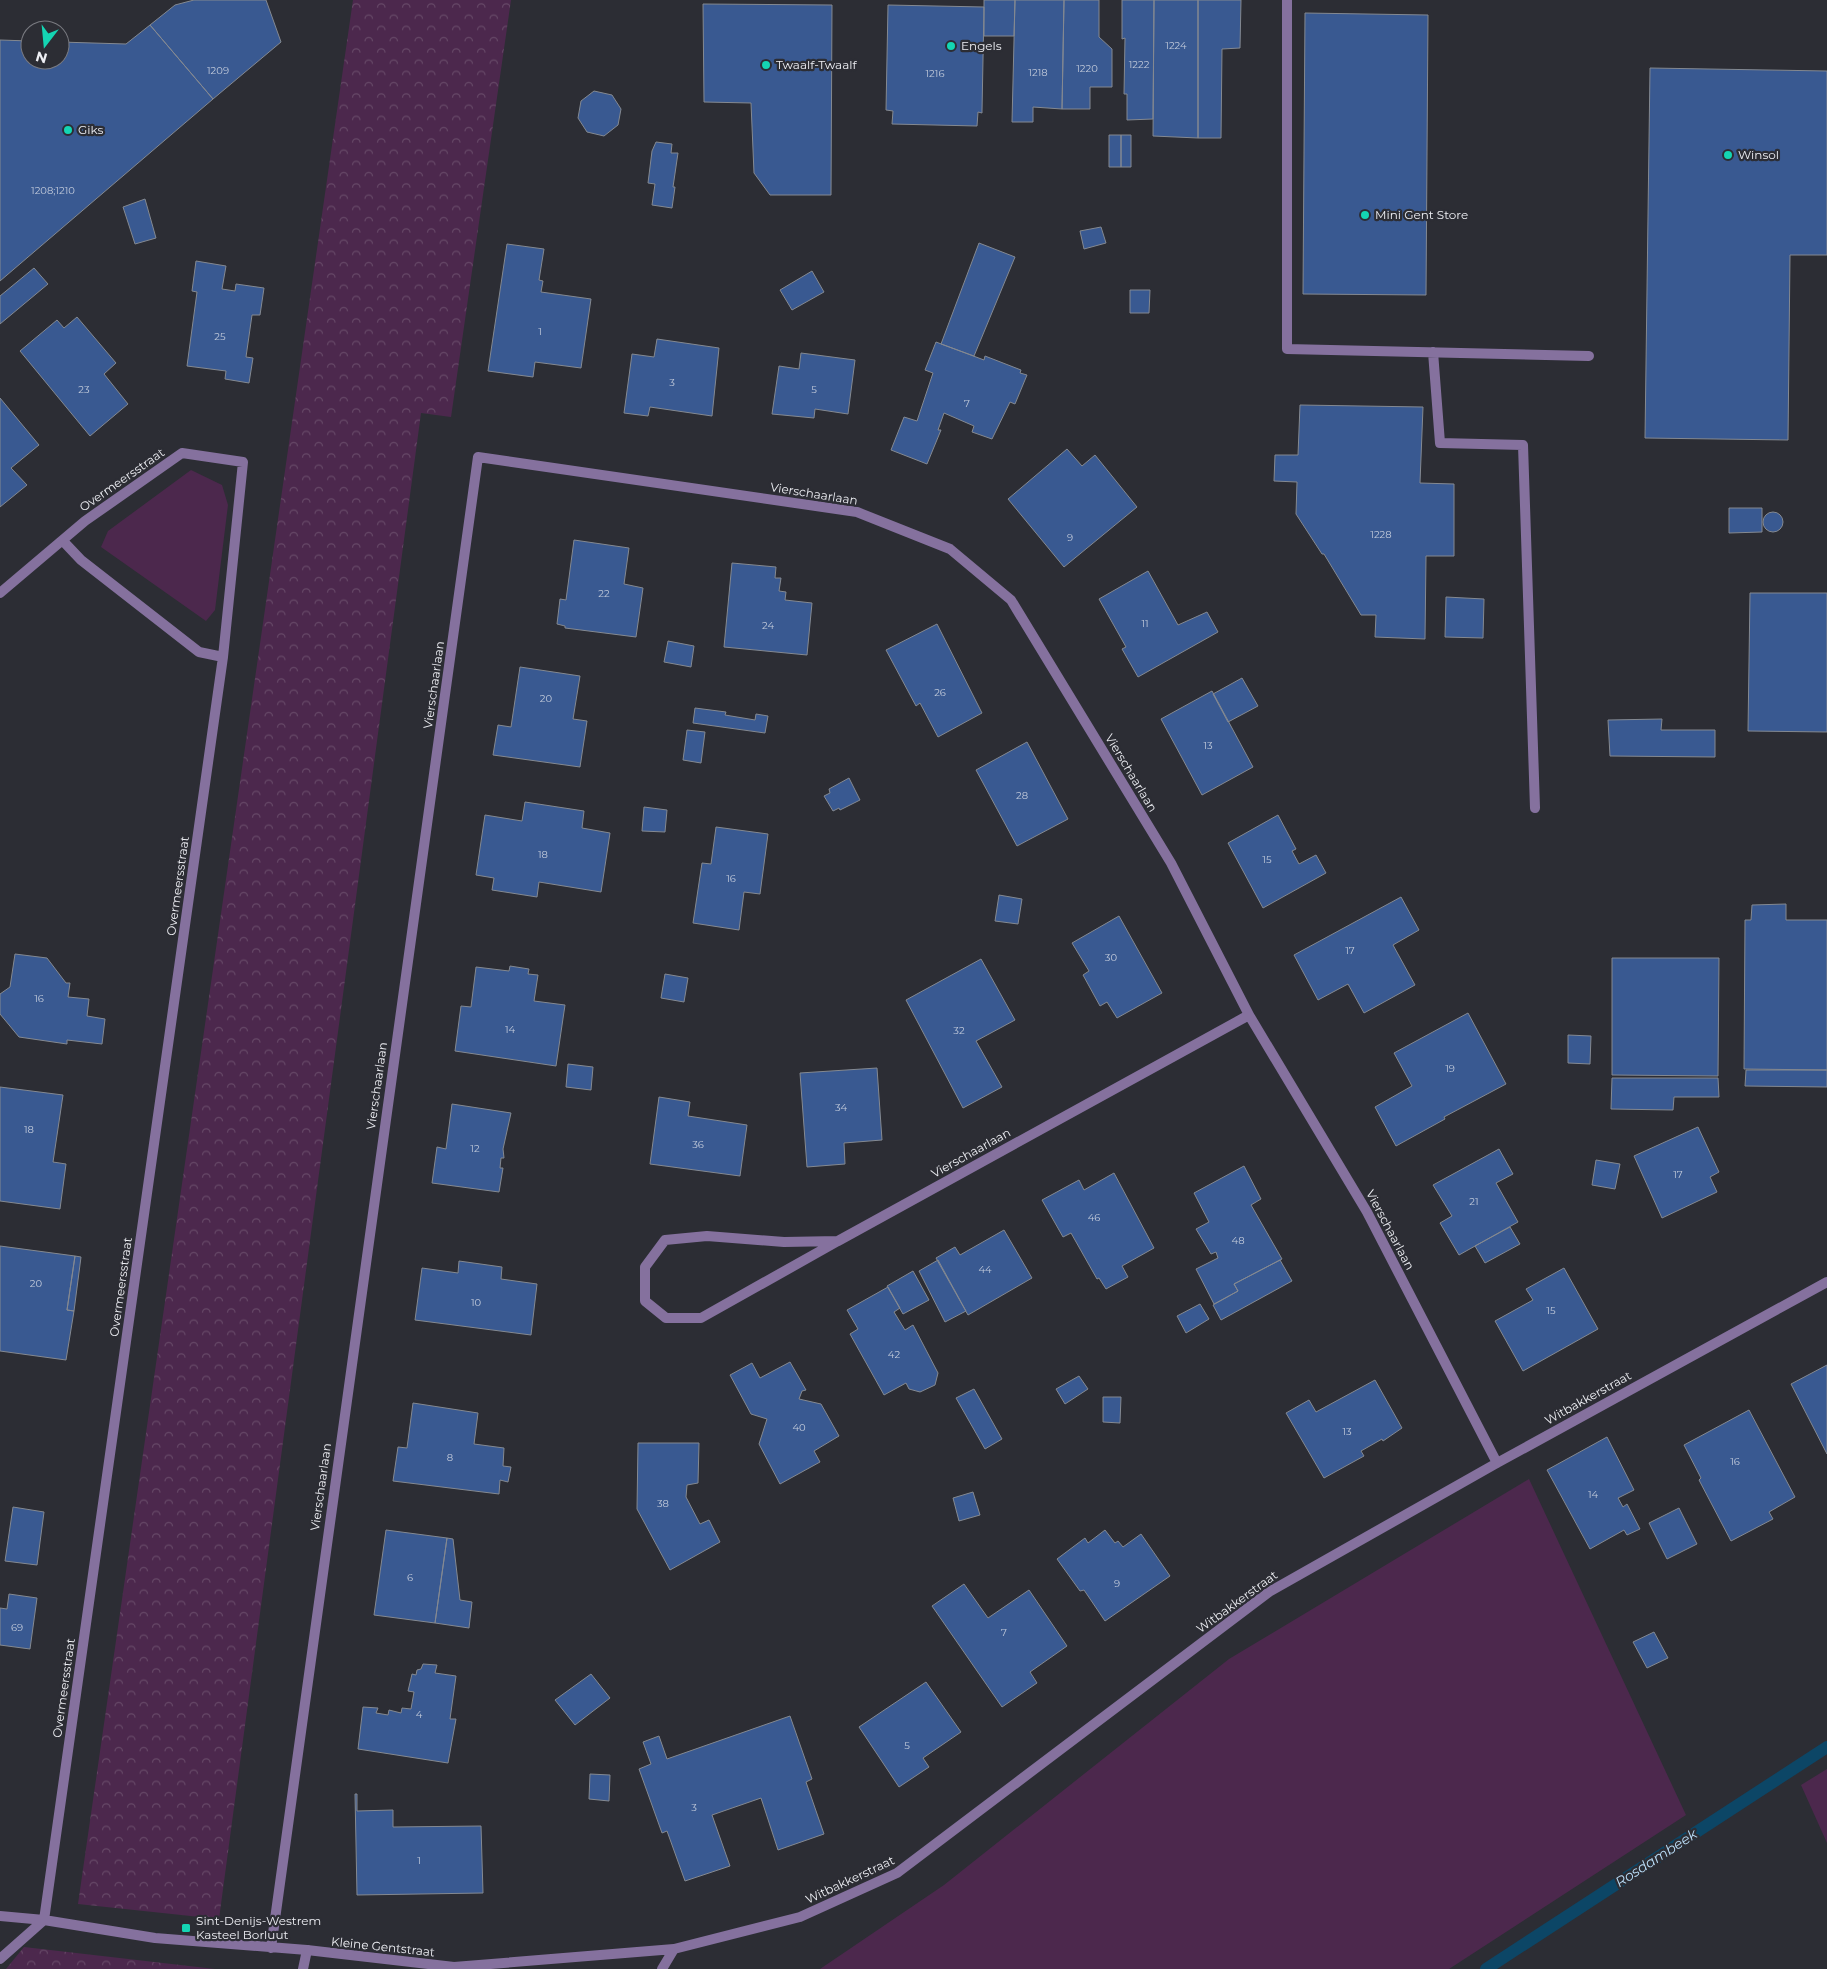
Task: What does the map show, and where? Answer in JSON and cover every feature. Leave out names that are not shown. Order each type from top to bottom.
[{"type":"street","points":[[1287,0],[1287,349],[1589,356]]},
{"type":"street","points":[[1433,352],[1440,443],[1523,445],[1536,808]]},
{"type":"street","name":"Overmeersstraat","points":[[0,593],[85,521],[182,453],[243,462],[223,658],[44,1920]]},
{"type":"street","name":"Vierschaarlaan","points":[[271,1948],[478,457],[857,512],[950,549],[1011,600],[1170,863],[1249,1015],[1367,1212],[1497,1463]]},
{"type":"street","points":[[63,541],[81,560],[199,652],[223,658]]},
{"type":"street","name":"Vierschaarlaan","points":[[838,1241],[784,1242],[707,1236],[665,1240],[645,1267],[645,1301],[666,1318],[701,1318],[1249,1015]]},
{"type":"street","name":"Witbakkerstraat","points":[[674,1949],[800,1916],[897,1873],[1269,1592],[1497,1463],[1827,1282]]},
{"type":"street","name":"Kleine Gentstraat","points":[[0,1916],[44,1920],[155,1938],[307,1950],[455,1968],[674,1949]]},
{"type":"street","points":[[0,1959],[44,1920]]},
{"type":"street","points":[[662,1969],[674,1949]]},
{"type":"street","points":[[303,1969],[307,1950]]},
{"type":"green space","points":[[353,0],[511,0],[451,417],[421,413],[219,1919],[78,1904]]},
{"type":"green space","points":[[191,470],[222,485],[228,505],[215,610],[206,621],[101,547],[108,531]]},
{"type":"green space","points":[[1529,1479],[1686,1815],[1449,1969],[820,1969],[944,1885],[1229,1659]]},
{"type":"green space","points":[[1827,1769],[1827,1843],[1801,1785]]},
{"type":"green space","points":[[24,1947],[215,1969],[6,1969]]},
{"type":"building","points":[[194,0],[266,0],[281,42],[213,99],[150,25],[175,5]]},
{"type":"building","points":[[984,0],[1015,0],[1014,36],[984,36]]},
{"type":"building","points":[[1015,0],[1064,0],[1062,109],[1033,107],[1033,122],[1012,122]]},
{"type":"building","points":[[1064,0],[1099,0],[1099,37],[1112,49],[1112,87],[1090,87],[1090,109],[1062,109]]},
{"type":"building","points":[[1122,0],[1154,0],[1153,119],[1127,120],[1127,94],[1124,94],[1125,38],[1122,39]]},
{"type":"building","points":[[1154,0],[1198,0],[1198,138],[1153,136]]},
{"type":"building","points":[[1198,0],[1241,0],[1240,48],[1222,49],[1221,138],[1198,138]]},
{"type":"building","points":[[703,4],[832,5],[831,195],[770,195],[754,173],[751,103],[704,102]]},
{"type":"building","points":[[888,5],[984,7],[982,113],[978,112],[977,126],[892,124],[893,111],[886,110]]},
{"type":"building","name":"Mini Gent Store","points":[[1305,13],[1428,15],[1426,295],[1303,294]]},
{"type":"building","points":[[150,25],[213,99],[0,281],[0,40],[20,41],[20,70],[70,70],[70,42],[126,44]]},
{"type":"building","points":[[1650,68],[1827,71],[1827,255],[1790,255],[1788,440],[1645,438]]},
{"type":"building","points":[[594,91],[612,95],[621,109],[618,125],[604,136],[587,132],[578,118],[581,101]]},
{"type":"building","points":[[1109,135],[1121,135],[1121,167],[1109,167]]},
{"type":"building","points":[[1121,135],[1131,135],[1131,167],[1121,167]]},
{"type":"building","points":[[656,142],[672,144],[671,153],[678,153],[672,208],[652,205],[655,184],[648,183],[652,151]]},
{"type":"building","points":[[145,199],[156,238],[135,244],[123,207]]},
{"type":"building","points":[[1101,227],[1106,243],[1084,249],[1080,231]]},
{"type":"building","points":[[979,243],[1015,257],[974,356],[941,344]]},
{"type":"building","points":[[507,244],[544,249],[539,280],[543,281],[541,292],[591,299],[581,368],[535,362],[533,377],[488,371]]},
{"type":"building","points":[[196,261],[226,266],[222,289],[235,291],[236,284],[264,288],[260,315],[252,315],[246,357],[253,358],[249,383],[225,379],[226,371],[187,366],[197,292],[192,291]]},
{"type":"building","points":[[34,268],[48,284],[0,324],[0,296]]},
{"type":"building","points":[[812,271],[824,292],[792,310],[780,290]]},
{"type":"building","points":[[1130,290],[1150,290],[1149,313],[1130,313]]},
{"type":"building","points":[[77,317],[116,363],[104,374],[128,404],[90,436],[20,351],[57,320],[64,328]]},
{"type":"building","points":[[657,339],[719,348],[712,416],[650,407],[648,416],[624,413],[632,354],[654,357]]},
{"type":"building","points":[[936,342],[984,360],[985,356],[1021,370],[1020,373],[1027,375],[1015,404],[1010,402],[992,439],[972,432],[974,426],[944,413],[938,430],[941,430],[927,464],[891,450],[904,417],[917,421],[933,373],[925,370]]},
{"type":"building","points":[[801,353],[855,360],[848,414],[815,409],[814,418],[772,414],[779,366],[799,369]]},
{"type":"building","points":[[0,398],[39,445],[11,468],[27,485],[0,507]]},
{"type":"building","points":[[1300,405],[1423,407],[1420,483],[1454,484],[1454,556],[1426,556],[1425,639],[1375,637],[1376,615],[1361,615],[1324,554],[1322,554],[1296,514],[1297,482],[1274,481],[1275,455],[1298,455]]},
{"type":"building","points":[[1067,449],[1082,466],[1095,455],[1137,507],[1064,567],[1008,499]]},
{"type":"building","points":[[1729,508],[1762,508],[1762,532],[1729,533]]},
{"type":"building","points":[[1773,512],[1780,515],[1783,522],[1780,529],[1773,532],[1766,529],[1763,522],[1766,515]]},
{"type":"building","points":[[574,540],[629,548],[624,584],[643,588],[636,637],[565,628],[565,626],[557,624],[560,599],[566,600]]},
{"type":"building","points":[[732,563],[776,567],[775,578],[781,578],[779,591],[786,592],[785,600],[812,603],[807,655],[724,647]]},
{"type":"building","points":[[1148,571],[1178,625],[1207,612],[1218,632],[1138,677],[1122,649],[1126,647],[1099,599]]},
{"type":"building","points":[[1750,593],[1827,593],[1827,732],[1748,731]]},
{"type":"building","points":[[1446,597],[1484,599],[1483,638],[1445,637]]},
{"type":"building","points":[[937,624],[982,713],[938,737],[920,703],[916,706],[886,650]]},
{"type":"building","points":[[668,641],[694,646],[691,667],[664,662]]},
{"type":"building","points":[[520,667],[580,676],[573,719],[587,721],[580,767],[493,755],[498,725],[511,727]]},
{"type":"building","points":[[1242,678],[1258,706],[1228,722],[1213,694]]},
{"type":"building","points":[[1212,691],[1253,767],[1202,795],[1161,719]]},
{"type":"building","points":[[695,708],[726,712],[725,715],[755,720],[756,714],[768,716],[765,733],[693,723]]},
{"type":"building","points":[[1662,719],[1661,730],[1715,730],[1715,757],[1610,756],[1608,720]]},
{"type":"building","points":[[687,730],[705,732],[701,763],[683,760]]},
{"type":"building","points":[[1027,742],[1068,819],[1017,846],[976,770]]},
{"type":"building","points":[[849,778],[860,800],[840,810],[839,808],[833,811],[824,796],[830,793],[829,789]]},
{"type":"building","points":[[525,802],[584,811],[582,828],[610,833],[601,892],[539,882],[537,897],[492,890],[494,878],[476,875],[485,815],[522,821]]},
{"type":"building","points":[[644,807],[667,810],[665,832],[642,831]]},
{"type":"building","points":[[1278,815],[1296,849],[1292,851],[1299,864],[1316,855],[1326,873],[1263,908],[1228,843]]},
{"type":"building","points":[[716,827],[768,834],[760,894],[744,892],[739,930],[693,923],[702,863],[711,864]]},
{"type":"building","points":[[999,895],[1022,899],[1018,924],[995,921]]},
{"type":"building","points":[[1401,897],[1419,930],[1393,945],[1415,985],[1364,1013],[1348,984],[1318,1000],[1294,955]]},
{"type":"building","points":[[1786,904],[1786,920],[1827,920],[1827,1070],[1744,1069],[1745,920],[1751,920],[1752,905]]},
{"type":"building","points":[[1119,916],[1162,993],[1117,1018],[1107,1002],[1100,1006],[1083,975],[1089,971],[1072,943]]},
{"type":"building","points":[[15,954],[47,958],[66,983],[70,983],[68,997],[89,999],[87,1016],[105,1019],[102,1044],[67,1040],[67,1044],[19,1037],[0,1014],[0,994],[10,987]]},
{"type":"building","points":[[1612,958],[1719,958],[1718,1076],[1612,1075]]},
{"type":"building","points":[[981,959],[1015,1020],[976,1041],[1002,1087],[963,1108],[906,1000]]},
{"type":"building","points":[[510,966],[529,969],[528,974],[538,975],[534,1001],[565,1005],[556,1066],[455,1051],[461,1006],[471,1007],[476,967],[509,971]]},
{"type":"building","points":[[665,974],[688,978],[684,1002],[661,998]]},
{"type":"building","points":[[1468,1013],[1506,1084],[1444,1117],[1445,1119],[1396,1146],[1375,1107],[1412,1086],[1394,1053]]},
{"type":"building","points":[[1568,1035],[1591,1036],[1590,1064],[1568,1063]]},
{"type":"building","points":[[568,1064],[593,1067],[591,1090],[566,1087]]},
{"type":"building","points":[[877,1068],[882,1140],[844,1143],[845,1164],[807,1167],[800,1073]]},
{"type":"building","points":[[1746,1070],[1827,1070],[1827,1087],[1745,1086]]},
{"type":"building","points":[[1612,1078],[1718,1078],[1719,1097],[1674,1097],[1673,1110],[1611,1109]]},
{"type":"building","points":[[0,1087],[63,1095],[53,1162],[66,1164],[60,1209],[0,1201]]},
{"type":"building","points":[[659,1097],[690,1102],[688,1116],[747,1125],[740,1176],[650,1164]]},
{"type":"building","points":[[452,1104],[511,1113],[503,1149],[504,1158],[501,1158],[500,1168],[503,1168],[499,1192],[432,1183],[437,1147],[446,1149]]},
{"type":"building","points":[[1698,1127],[1719,1172],[1710,1177],[1717,1192],[1662,1218],[1634,1156]]},
{"type":"building","points":[[1499,1149],[1513,1174],[1496,1183],[1518,1222],[1459,1255],[1440,1223],[1452,1216],[1433,1185]]},
{"type":"building","points":[[1596,1160],[1620,1164],[1615,1189],[1592,1185]]},
{"type":"building","points":[[1244,1166],[1261,1199],[1251,1205],[1282,1259],[1234,1284],[1238,1291],[1214,1304],[1196,1269],[1218,1258],[1216,1252],[1211,1254],[1196,1229],[1209,1222],[1194,1193]]},
{"type":"building","points":[[1114,1173],[1154,1248],[1122,1266],[1128,1277],[1106,1289],[1099,1278],[1097,1279],[1071,1233],[1063,1237],[1042,1200],[1079,1180],[1084,1190]]},
{"type":"building","points":[[1510,1227],[1520,1244],[1485,1263],[1475,1246]]},
{"type":"building","points":[[1004,1230],[1032,1278],[968,1315],[936,1258],[955,1247],[960,1255]]},
{"type":"building","points":[[0,1246],[75,1256],[67,1310],[74,1311],[66,1360],[0,1351]]},
{"type":"building","points":[[75,1256],[81,1257],[74,1311],[67,1310]]},
{"type":"building","points":[[938,1260],[966,1311],[945,1322],[919,1271]]},
{"type":"building","points":[[1280,1260],[1292,1281],[1221,1320],[1213,1305],[1238,1291],[1234,1284]]},
{"type":"building","points":[[459,1261],[502,1267],[501,1279],[537,1284],[531,1335],[415,1320],[422,1268],[458,1273]]},
{"type":"building","points":[[1564,1268],[1598,1329],[1523,1371],[1495,1321],[1533,1300],[1526,1289]]},
{"type":"building","points":[[913,1271],[929,1300],[903,1314],[887,1286]]},
{"type":"building","points":[[888,1287],[900,1308],[894,1312],[905,1330],[913,1325],[938,1373],[935,1385],[920,1392],[909,1389],[906,1383],[884,1395],[850,1334],[858,1329],[847,1310]]},
{"type":"building","points":[[1200,1304],[1209,1319],[1186,1333],[1177,1316]]},
{"type":"building","points":[[790,1362],[806,1390],[802,1391],[799,1399],[821,1404],[839,1436],[814,1451],[820,1462],[780,1484],[759,1444],[767,1419],[751,1414],[730,1375],[752,1363],[760,1378]]},
{"type":"building","points":[[1827,1365],[1827,1454],[1791,1384]]},
{"type":"building","points":[[1079,1376],[1088,1389],[1065,1404],[1056,1389]]},
{"type":"building","points":[[1375,1380],[1402,1428],[1383,1441],[1382,1439],[1361,1451],[1364,1456],[1324,1478],[1286,1413],[1309,1400],[1316,1412]]},
{"type":"building","points":[[974,1389],[1002,1439],[985,1449],[956,1398]]},
{"type":"building","points":[[1103,1397],[1121,1397],[1120,1423],[1103,1422]]},
{"type":"building","points":[[413,1403],[478,1413],[474,1444],[504,1448],[503,1466],[511,1467],[508,1482],[500,1480],[499,1494],[393,1481],[398,1447],[407,1448]]},
{"type":"building","points":[[1749,1410],[1795,1497],[1769,1512],[1773,1519],[1731,1541],[1699,1480],[1701,1478],[1684,1445]]},
{"type":"building","points":[[1607,1437],[1634,1490],[1618,1498],[1623,1507],[1627,1504],[1640,1529],[1627,1535],[1624,1530],[1590,1549],[1547,1470]]},
{"type":"building","points":[[638,1443],[699,1443],[698,1483],[687,1485],[686,1497],[700,1524],[709,1520],[720,1542],[670,1570],[637,1509]]},
{"type":"building","points":[[973,1492],[980,1515],[959,1521],[953,1498]]},
{"type":"building","points":[[13,1507],[44,1512],[37,1565],[5,1561]]},
{"type":"building","points":[[1679,1508],[1697,1544],[1667,1559],[1649,1523]]},
{"type":"building","points":[[386,1530],[447,1538],[435,1623],[374,1615]]},
{"type":"building","points":[[1105,1530],[1115,1543],[1118,1541],[1123,1547],[1141,1534],[1170,1576],[1105,1621],[1084,1590],[1080,1591],[1057,1559],[1085,1538],[1088,1543]]},
{"type":"building","points":[[447,1538],[453,1539],[460,1600],[472,1602],[469,1628],[435,1623]]},
{"type":"building","points":[[964,1584],[988,1618],[1029,1590],[1067,1646],[1030,1672],[1037,1683],[1002,1707],[932,1606]]},
{"type":"building","points":[[9,1594],[37,1598],[30,1649],[0,1645],[0,1608],[7,1609]]},
{"type":"building","points":[[1654,1632],[1668,1658],[1647,1668],[1633,1642]]},
{"type":"building","points":[[423,1664],[437,1665],[435,1673],[456,1676],[450,1719],[456,1719],[448,1763],[358,1749],[363,1707],[378,1708],[376,1713],[388,1715],[389,1710],[401,1713],[402,1708],[411,1709],[414,1692],[408,1691],[412,1674],[416,1675],[417,1670],[421,1669]]},
{"type":"building","points":[[591,1674],[610,1698],[575,1725],[555,1700]]},
{"type":"building","points":[[926,1682],[961,1732],[923,1758],[929,1767],[899,1787],[859,1727]]},
{"type":"building","points":[[790,1716],[812,1779],[806,1782],[824,1834],[778,1850],[761,1798],[712,1815],[730,1866],[685,1881],[667,1831],[662,1833],[639,1769],[651,1764],[643,1742],[659,1736],[667,1759]]},
{"type":"building","points":[[590,1774],[610,1775],[609,1801],[589,1799]]},
{"type":"building","points":[[355,1794],[357,1794],[357,1811],[393,1810],[393,1827],[481,1826],[483,1893],[357,1895]]},
{"type":"waterway","name":"Rosdambeek","points":[[1486,1969],[1827,1747]]},
{"type":"place","name":"Engels","points":[[951,46]]},
{"type":"place","name":"Twaalf-Twaalf","points":[[766,65]]},
{"type":"place","name":"Giks","points":[[68,130]]},
{"type":"place","name":"Winsol","points":[[1728,155]]},
{"type":"place","name":"Mini Gent Store","points":[[1365,215]]},
{"type":"place","name":"Sint-Denijs-Westrem Kasteel Borluut","points":[[186,1928]]}]
